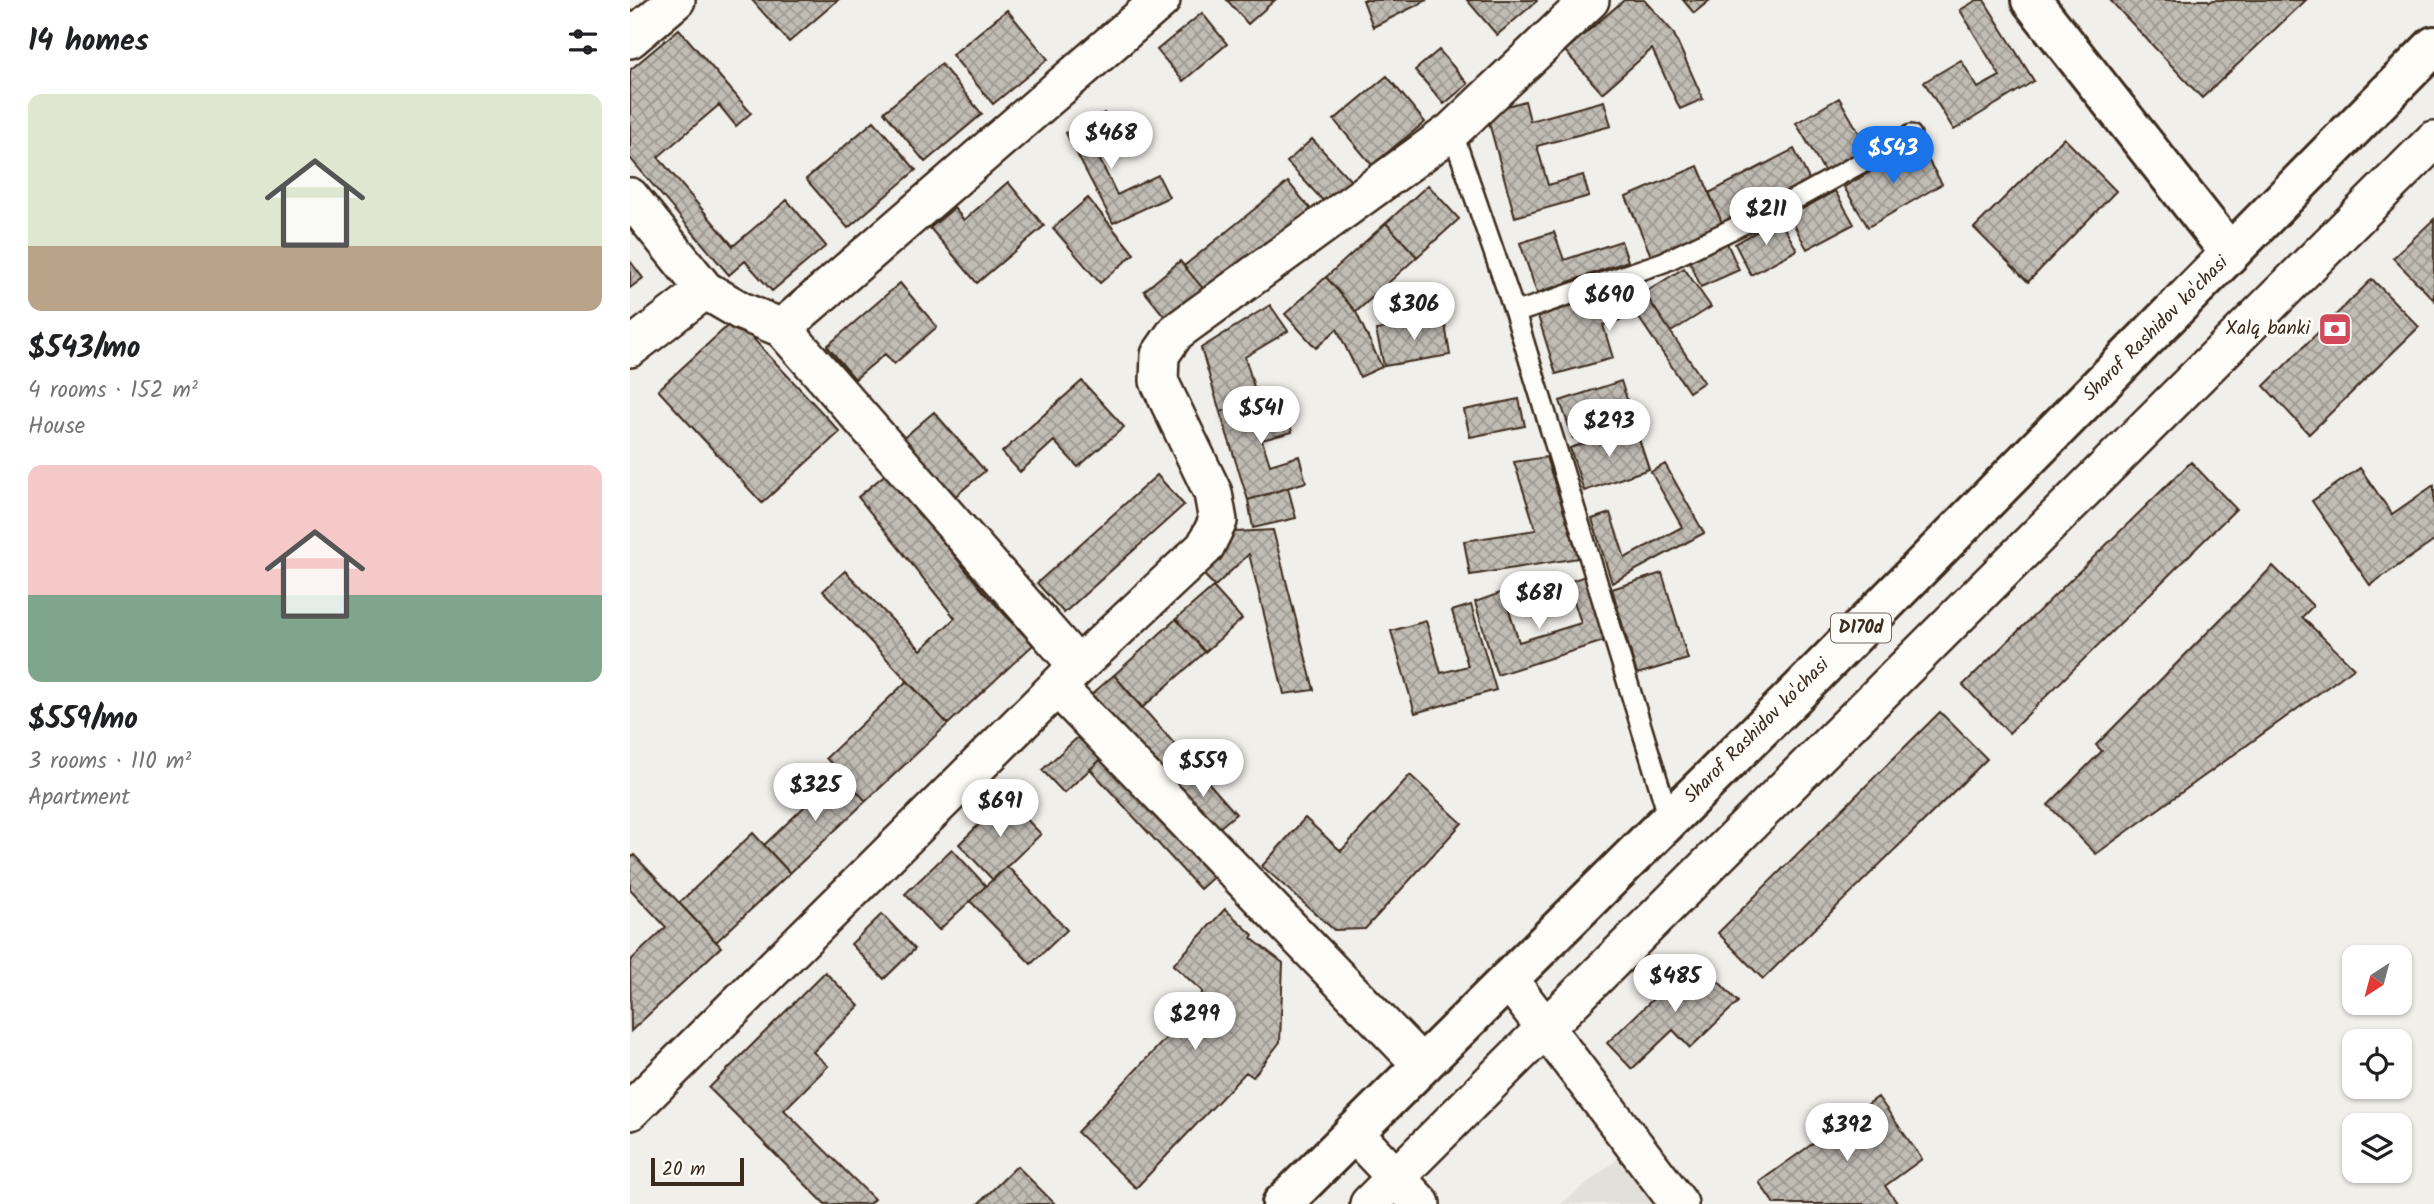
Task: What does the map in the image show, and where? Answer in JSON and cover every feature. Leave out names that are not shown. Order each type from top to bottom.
[{"type":"main road","points":[[2031,0],[2230,253]]},
{"type":"main road","name":"Sharof Rashidov ko'chasi","points":[[1282,1204],[1799,691],[2434,46]]},
{"type":"street","points":[[630,39],[676,0]]},
{"type":"street","points":[[782,328],[1161,0]]},
{"type":"street","points":[[630,1111],[1068,676],[1205,547],[1219,522],[1213,493],[1158,381],[1160,355],[1176,332],[1452,131],[1590,0]]},
{"type":"street","points":[[1369,1204],[2434,140]]},
{"type":"street","points":[[630,197],[705,290],[741,311],[782,328],[1068,676],[1421,1064]]},
{"type":"street","points":[[630,348],[705,290]]},
{"type":"street","points":[[1508,979],[1679,1204]]},
{"type":"street","points":[[1353,1132],[1421,1204]]},
{"type":"lane","points":[[1452,131],[1515,313],[1669,818]]},
{"type":"lane","points":[[1515,313],[1664,262],[1803,195],[1911,135]]},
{"type":"shaded area","points":[[1620,1157],[1655,1204],[1561,1204]]},
{"type":"building","points":[[752,0],[838,0],[789,42]]},
{"type":"building","points":[[1227,0],[1275,0],[1248,24]]},
{"type":"building","points":[[1363,0],[1427,0],[1373,27]]},
{"type":"building","points":[[1467,0],[1536,0],[1537,1],[1497,35]]},
{"type":"building","points":[[1624,0],[1644,0],[1673,32],[1703,99],[1680,109],[1652,49],[1602,93],[1565,51]]},
{"type":"building","points":[[1683,0],[1710,0],[1694,13]]},
{"type":"building","points":[[1977,0],[1984,0],[2034,81],[1954,130],[1924,82],[1961,60],[1978,88],[2000,76],[1960,10]]},
{"type":"building","points":[[2110,0],[2210,2],[2306,0],[2202,98]]},
{"type":"building","points":[[1007,10],[1048,59],[993,104],[952,55]]},
{"type":"building","points":[[1202,13],[1227,44],[1183,81],[1157,50]]},
{"type":"building","points":[[679,29],[751,113],[736,126],[719,105],[658,157],[733,246],[787,200],[826,246],[772,291],[745,261],[729,275],[630,158],[630,70]]},
{"type":"building","points":[[1439,50],[1468,84],[1444,104],[1415,70]]},
{"type":"building","points":[[941,64],[982,114],[925,162],[884,112]]},
{"type":"building","points":[[1387,76],[1425,122],[1372,165],[1334,120]]},
{"type":"building","points":[[1839,98],[1869,150],[1826,174],[1796,123]]},
{"type":"building","points":[[1525,101],[1530,121],[1604,101],[1611,126],[1537,146],[1548,185],[1583,175],[1589,196],[1515,217],[1486,112]]},
{"type":"building","points":[[1104,113],[1119,142],[1097,154],[1117,195],[1158,175],[1169,197],[1113,223],[1066,133]]},
{"type":"building","points":[[874,121],[916,170],[848,228],[806,179]]},
{"type":"building","points":[[2064,138],[2116,191],[2028,282],[1974,228]]},
{"type":"building","points":[[1312,139],[1352,182],[1327,205],[1287,162]]},
{"type":"building","points":[[1919,144],[1942,184],[1868,227],[1844,187]]},
{"type":"building","points":[[1794,149],[1810,181],[1723,225],[1709,193]]},
{"type":"building","points":[[1698,166],[1723,225],[1651,256],[1626,197]]},
{"type":"building","points":[[1008,182],[1044,226],[977,283],[930,228],[954,208],[964,220]]},
{"type":"building","points":[[1288,182],[1314,213],[1210,297],[1184,266]]},
{"type":"building","points":[[1428,185],[1459,219],[1417,257],[1386,223]]},
{"type":"building","points":[[1835,191],[1854,224],[1807,249],[1789,216]]},
{"type":"building","points":[[1088,198],[1134,254],[1100,283],[1053,228]]},
{"type":"building","points":[[1779,219],[1797,250],[1751,275],[1735,244]]},
{"type":"building","points":[[2434,219],[2434,300],[2393,258]]},
{"type":"building","points":[[1386,223],[1417,257],[1356,312],[1326,277]]},
{"type":"building","points":[[1554,232],[1564,260],[1621,241],[1628,261],[1537,293],[1520,243]]},
{"type":"building","points":[[1727,243],[1739,270],[1701,287],[1689,260]]},
{"type":"building","points":[[630,261],[643,278],[630,288]]},
{"type":"building","points":[[1180,261],[1210,297],[1173,327],[1144,291]]},
{"type":"building","points":[[1684,268],[1711,307],[1671,332],[1644,293]]},
{"type":"building","points":[[1326,277],[1356,312],[1382,367],[1360,377],[1337,329],[1316,348],[1285,314]]},
{"type":"building","points":[[2372,279],[2419,327],[2309,434],[2264,386]]},
{"type":"building","points":[[900,283],[937,327],[894,364],[885,354],[855,379],[827,346]]},
{"type":"building","points":[[1640,286],[1704,382],[1689,392],[1637,315],[1603,325],[1613,358],[1556,374],[1538,316]]},
{"type":"building","points":[[1270,305],[1288,331],[1245,357],[1258,400],[1220,412],[1201,348]]},
{"type":"building","points":[[1444,318],[1450,355],[1384,366],[1376,330]]},
{"type":"building","points":[[735,319],[840,432],[762,503],[658,390]]},
{"type":"building","points":[[1082,381],[1124,427],[1078,467],[1054,441],[1020,472],[1002,452]]},
{"type":"building","points":[[1621,381],[1633,418],[1573,438],[1560,401]]},
{"type":"building","points":[[1281,393],[1292,432],[1262,440],[1270,465],[1299,456],[1306,482],[1248,500],[1220,412]]},
{"type":"building","points":[[1519,399],[1525,426],[1470,437],[1464,410]]},
{"type":"building","points":[[934,412],[985,471],[952,499],[901,440]]},
{"type":"building","points":[[1635,427],[1649,469],[1584,491],[1570,448]]},
{"type":"building","points":[[1546,457],[1579,558],[1470,575],[1464,541],[1536,530],[1514,462]]},
{"type":"building","points":[[2191,462],[2236,509],[2009,733],[1963,685]]},
{"type":"building","points":[[1665,464],[1704,533],[1612,583],[1592,519],[1610,513],[1625,558],[1682,527],[1651,472]]},
{"type":"building","points":[[2360,468],[2392,514],[2434,485],[2434,541],[2370,585],[2312,501]]},
{"type":"building","points":[[887,473],[983,591],[1033,645],[948,724],[823,591],[845,571],[921,650],[955,618],[858,497]]},
{"type":"building","points":[[1157,475],[1184,505],[1064,613],[1037,583]]},
{"type":"building","points":[[1288,488],[1296,518],[1253,528],[1248,500]]},
{"type":"building","points":[[1273,530],[1314,690],[1284,694],[1249,554],[1215,586],[1196,567],[1235,532]]},
{"type":"building","points":[[2273,566],[2313,606],[2302,617],[2354,668],[2096,854],[2048,805],[2102,751],[2096,745]]},
{"type":"building","points":[[1662,573],[1688,659],[1637,674],[1612,589]]},
{"type":"building","points":[[1588,575],[1607,640],[1497,675],[1475,602],[1503,592],[1519,642],[1581,623],[1568,582]]},
{"type":"building","points":[[1213,587],[1242,619],[1205,652],[1176,619]]},
{"type":"building","points":[[1471,605],[1496,690],[1415,713],[1391,631],[1426,621],[1441,673],[1468,666],[1452,611]]},
{"type":"building","points":[[1176,619],[1205,652],[1142,708],[1114,675]]},
{"type":"building","points":[[1114,675],[1192,764],[1170,784],[1091,695]]},
{"type":"building","points":[[907,681],[948,724],[866,801],[826,758]]},
{"type":"building","points":[[1940,712],[1987,759],[1763,979],[1718,933]]},
{"type":"building","points":[[1088,728],[1109,752],[1064,793],[1042,770]]},
{"type":"building","points":[[1109,752],[1219,872],[1200,889],[1090,769]]},
{"type":"building","points":[[1192,764],[1236,814],[1213,833],[1170,784]]},
{"type":"building","points":[[840,773],[866,801],[790,873],[764,845]]},
{"type":"building","points":[[1410,775],[1462,823],[1365,929],[1334,930],[1262,866],[1305,818],[1341,851]]},
{"type":"building","points":[[1006,798],[1041,834],[993,880],[959,844]]},
{"type":"building","points":[[753,833],[790,873],[716,942],[679,903]]},
{"type":"building","points":[[952,849],[986,886],[939,930],[905,894]]},
{"type":"building","points":[[634,855],[721,947],[631,1031],[630,961],[666,927],[630,889],[630,859]]},
{"type":"building","points":[[1007,866],[1067,930],[1031,964],[970,901]]},
{"type":"building","points":[[1225,909],[1253,935],[1251,938],[1283,963],[1280,1042],[1253,1077],[1246,1072],[1136,1188],[1077,1132],[1184,1019],[1190,1024],[1200,1012],[1202,991],[1173,965]]},
{"type":"building","points":[[882,914],[915,949],[884,979],[851,944]]},
{"type":"building","points":[[1696,958],[1738,1002],[1690,1048],[1673,1030],[1632,1069],[1607,1043]]},
{"type":"building","points":[[825,972],[859,1006],[813,1052],[828,1066],[784,1110],[874,1199],[869,1204],[825,1204],[709,1088]]},
{"type":"building","points":[[1878,1097],[1922,1159],[1885,1186],[1898,1204],[1774,1204],[1759,1182]]},
{"type":"building","points":[[1017,1166],[1055,1204],[978,1204]]},
{"type":"place","name":"Xalq banki","points":[[2335,329]]}]
